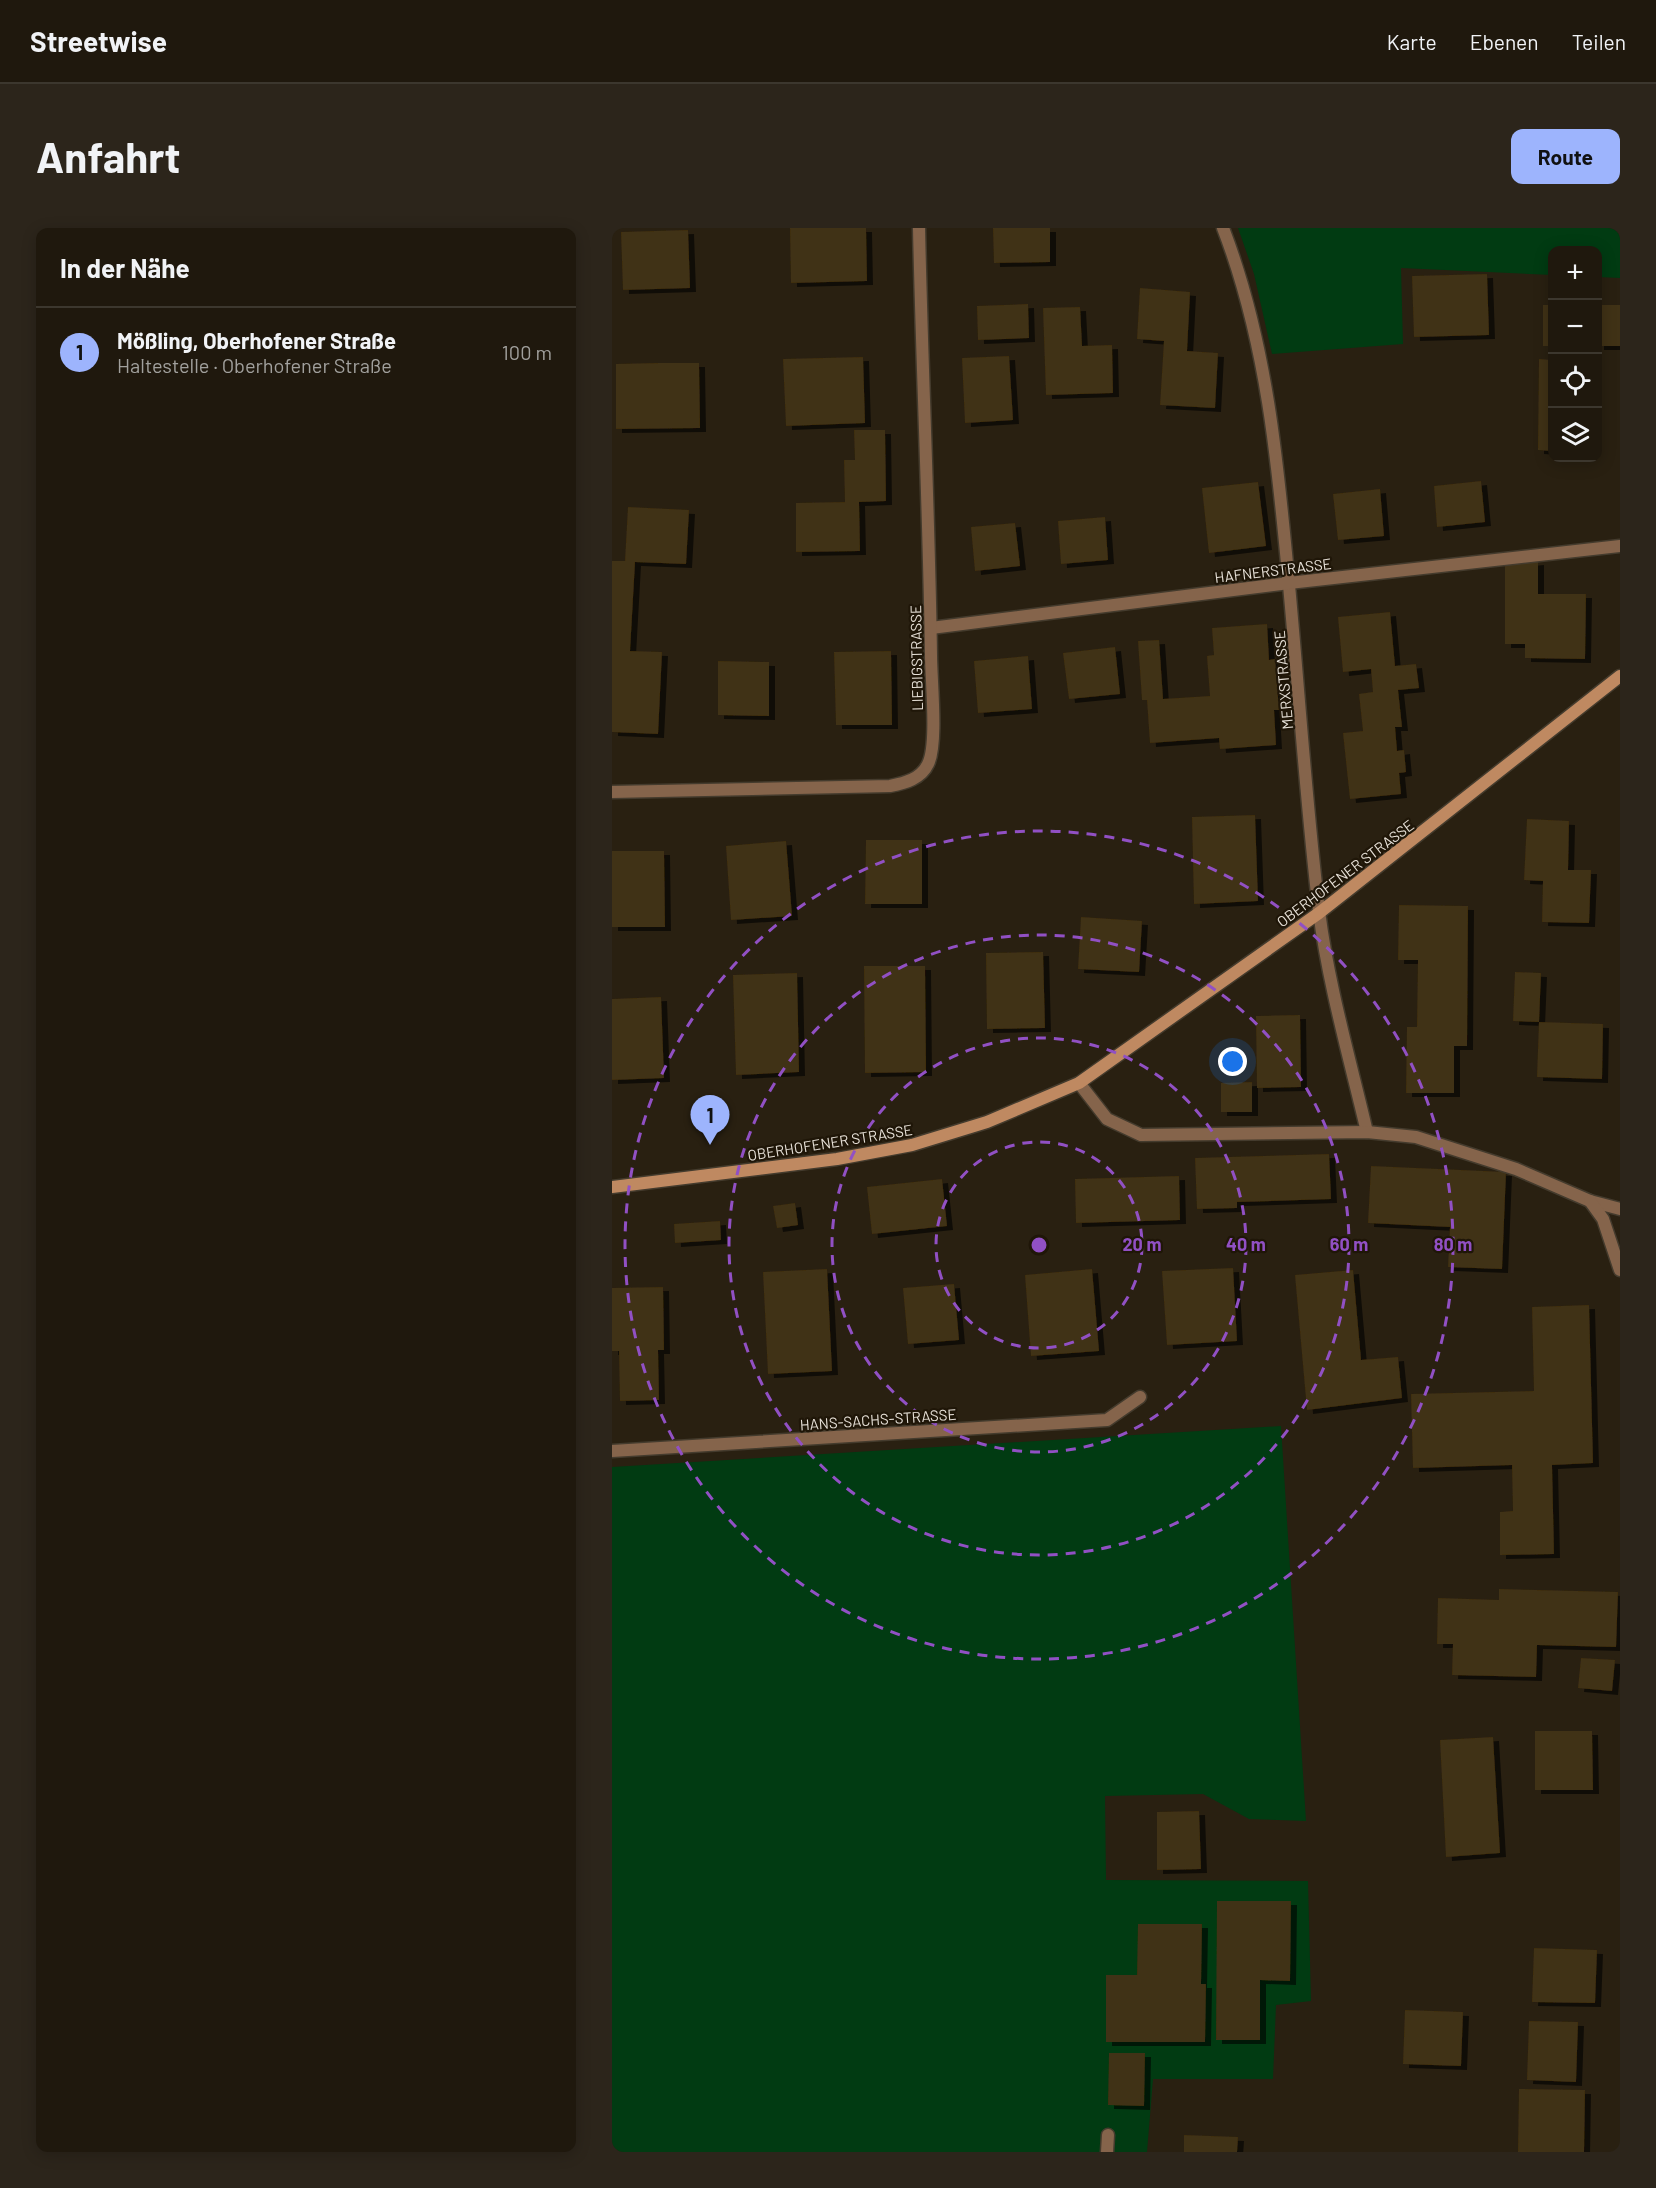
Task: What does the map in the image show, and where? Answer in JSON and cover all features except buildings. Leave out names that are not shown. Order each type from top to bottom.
[{"type":"street","name":"LIEBIGSTRASSE","points":[[612,792],[890,786],[907,782],[921,774],[929,763],[932,742],[931,628],[919,228]]},
{"type":"street","name":"MERXSTRASSE","points":[[1223,228],[1233,255],[1252,326],[1271,416],[1282,494],[1319,913],[1367,1132]]},
{"type":"street","name":"HAFNERSTRASSE","points":[[931,628],[1289,583],[1620,546]]},
{"type":"street","name":"OBERHOFENER STRASSE","points":[[612,1187],[837,1159],[912,1145],[1005,1116],[1080,1083],[1319,913],[1620,676]]},
{"type":"street","points":[[1080,1083],[1107,1119],[1141,1135],[1367,1132],[1416,1137],[1505,1165],[1590,1201],[1620,1209]]},
{"type":"street","points":[[1590,1201],[1603,1219],[1620,1270]]},
{"type":"street","name":"HANS-SACHS-STRASSE","points":[[612,1451],[1107,1420],[1140,1397]]},
{"type":"street","points":[[1107,2152],[1108,2135]]},
{"type":"green space","points":[[1238,228],[1620,228],[1620,278],[1602,277],[1602,246],[1548,246],[1548,275],[1401,268],[1403,344],[1272,354],[1254,274]]},
{"type":"green space","points":[[1281,1426],[1306,1821],[1249,1819],[1203,1794],[1105,1796],[1106,1880],[1308,1881],[1311,2001],[1276,2005],[1273,2079],[1153,2079],[1147,2152],[612,2152],[612,1467]]},
{"type":"place","name":"Mößling, Oberhofener Straße","points":[[710,1145]]}]
